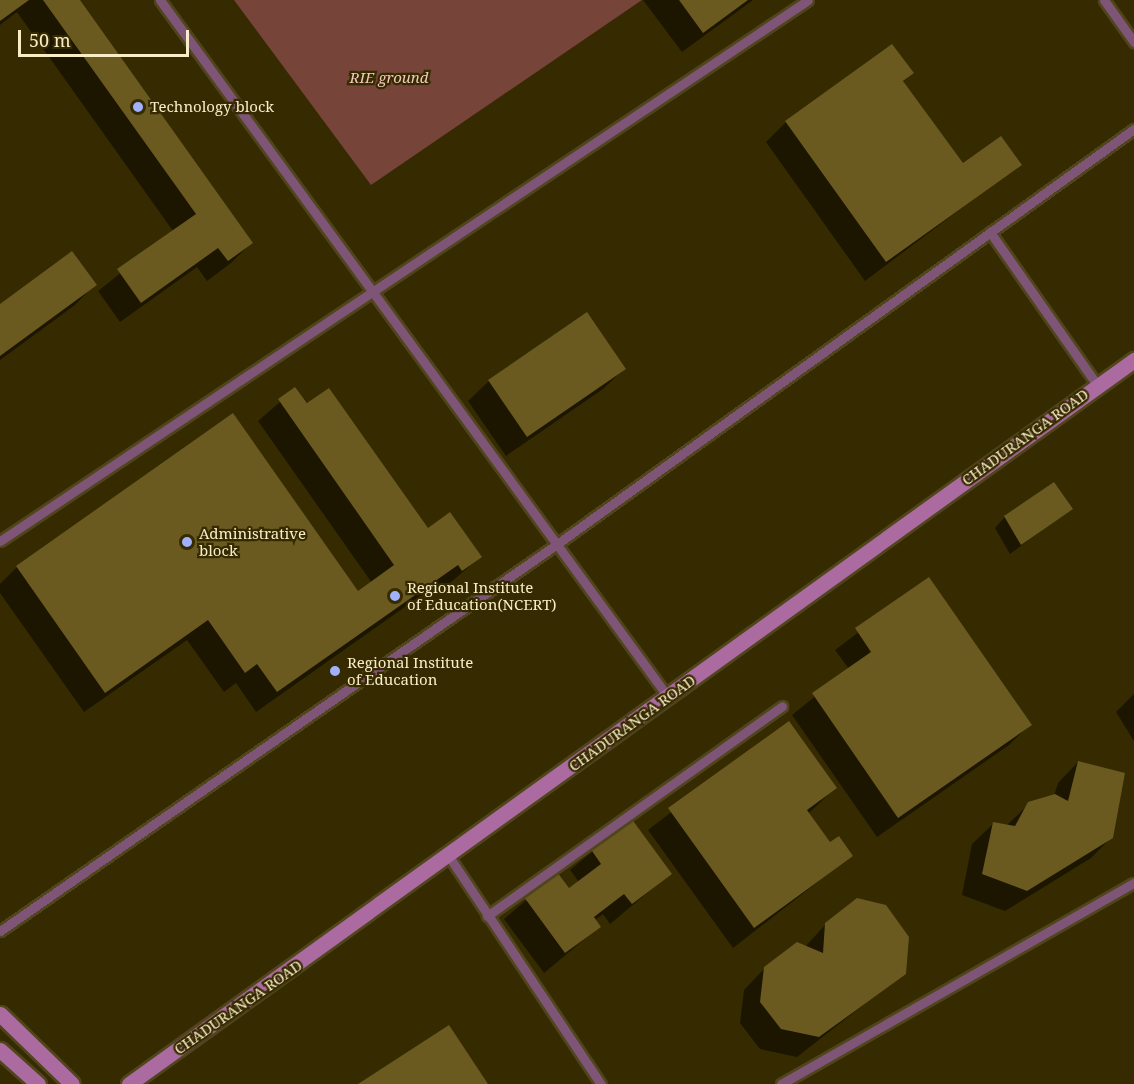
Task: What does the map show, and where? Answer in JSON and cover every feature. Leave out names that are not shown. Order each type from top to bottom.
[{"type":"street","name":"CHADURANGA ROAD","points":[[129,1084],[450,858],[668,697],[1134,360]]},
{"type":"street","points":[[0,1014],[72,1084]]},
{"type":"street","points":[[0,1050],[38,1084]]},
{"type":"lane","points":[[160,0],[668,697]]},
{"type":"lane","points":[[0,541],[808,0]]},
{"type":"lane","points":[[1104,0],[1134,42]]},
{"type":"lane","points":[[0,931],[557,544],[1134,129]]},
{"type":"lane","points":[[990,232],[1098,386]]},
{"type":"lane","points":[[488,916],[782,706]]},
{"type":"lane","points":[[450,858],[601,1084]]},
{"type":"lane","points":[[781,1084],[1134,883]]},
{"type":"green space","name":"RIE ground","points":[[234,0],[642,0],[371,185]]},
{"type":"building","points":[[0,0],[29,0],[0,21]]},
{"type":"building","name":"Technology block","points":[[43,0],[80,0],[253,243],[228,261],[218,248],[141,303],[117,269],[196,214]]},
{"type":"building","points":[[679,0],[748,0],[703,33]]},
{"type":"building","points":[[892,44],[914,73],[903,81],[963,163],[1001,136],[1022,165],[886,262],[785,121]]},
{"type":"building","points":[[72,251],[97,285],[0,356],[0,304]]},
{"type":"building","points":[[587,312],[626,369],[527,437],[488,380]]},
{"type":"building","name":"Administrative block","points":[[295,387],[307,403],[329,388],[428,528],[450,512],[482,557],[462,571],[458,565],[277,692],[257,664],[245,673],[208,620],[105,693],[16,566],[233,413],[358,591],[394,565],[278,399]]},
{"type":"building","points":[[1054,482],[1073,509],[1021,545],[1004,516]]},
{"type":"building","points":[[929,577],[1032,725],[898,818],[812,693],[871,652],[855,628]]},
{"type":"building","points":[[789,721],[837,788],[807,810],[830,842],[839,836],[853,856],[754,928],[668,808]]},
{"type":"building","points":[[1078,761],[1125,773],[1113,838],[1027,891],[982,874],[993,822],[1015,826],[1028,802],[1055,794],[1068,801]]},
{"type":"building","points":[[631,818],[672,874],[632,904],[624,894],[594,917],[601,927],[565,953],[524,897],[557,872],[569,888],[601,864],[590,848]]},
{"type":"building","points":[[857,898],[886,905],[909,937],[906,974],[819,1037],[781,1029],[760,1002],[764,967],[797,942],[823,953],[825,923]]},
{"type":"building","points":[[449,1025],[488,1084],[358,1084]]},
{"type":"place","name":"Technology block","points":[[138,107]]},
{"type":"place","name":"Administrative block","points":[[187,542]]},
{"type":"place","name":"Regional Institute of Education(NCERT)","points":[[395,596]]},
{"type":"place","name":"Regional Institute of Education","points":[[335,671]]}]
